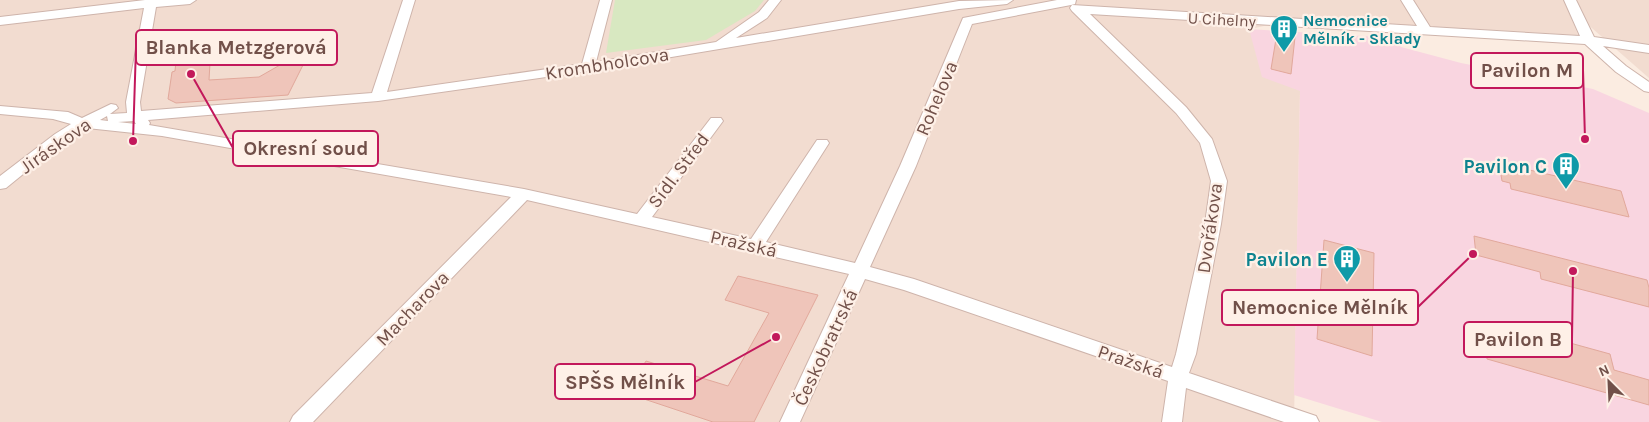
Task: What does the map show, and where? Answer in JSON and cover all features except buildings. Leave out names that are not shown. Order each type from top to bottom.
[{"type":"street","points":[[0,21],[151,2],[190,0]]},
{"type":"street","points":[[378,97],[409,0]]},
{"type":"street","points":[[588,67],[606,0]]},
{"type":"street","points":[[725,44],[720,44],[763,14],[774,0]]},
{"type":"street","name":"Krombholcova","points":[[136,117],[378,97],[588,67],[965,3],[1007,0]]},
{"type":"street","points":[[1406,0],[1426,31]]},
{"type":"street","points":[[1570,0],[1590,40],[1621,69],[1649,88]]},
{"type":"street","points":[[136,117],[134,102],[151,2]]},
{"type":"street","name":"U Cihelny","points":[[1073,4],[1426,31],[1590,40],[1649,49]]},
{"type":"street","name":"Rohelova","points":[[860,271],[908,166],[967,20],[1073,4]]},
{"type":"street","name":"Dvořákova","points":[[1073,4],[1182,110],[1207,142],[1219,181],[1209,243],[1186,354],[1178,376],[1172,422]]},
{"type":"street","name":"Pražská","points":[[83,119],[85,116],[111,108],[122,102],[136,90]]},
{"type":"street","name":"Jiráskova","points":[[0,184],[83,119],[111,108]]},
{"type":"street","name":"Pražská","points":[[0,110],[83,119],[162,131],[524,194],[860,271],[908,284],[1309,422]]},
{"type":"street","name":"Krombholcova","points":[[182,135],[180,128],[182,124],[191,116],[205,110]]},
{"type":"street","name":"Pražská","points":[[83,119],[136,117],[151,128],[162,131]]},
{"type":"street","name":"Sídl. Střed","points":[[641,220],[716,121]]},
{"type":"street","points":[[755,246],[822,143]]},
{"type":"street","name":"Macharova","points":[[300,422],[524,194]]},
{"type":"street","name":"Českobratrská","points":[[790,422],[860,271]]},
{"type":"shaded area","points":[[0,0],[1564,0],[1578,35],[1296,19],[1250,29],[1300,91],[1294,422],[0,422]]},
{"type":"shaded area","points":[[1577,0],[1649,0],[1649,78],[1585,22]]},
{"type":"shaded area","points":[[1249,29],[1394,38],[1401,47],[1461,63],[1593,89],[1649,113],[1649,422],[1382,422],[1294,395],[1300,91],[1262,77]]},
{"type":"green space","points":[[615,0],[764,0],[755,11],[706,40],[606,53]]},
{"type":"place","name":"Nemocnice Mělník - Sklady","points":[[1284,53]]},
{"type":"place","name":"Okresní soud","points":[[191,74]]},
{"type":"place","name":"Pavilon M","points":[[1585,139]]},
{"type":"place","name":"Blanka Metzgerová","points":[[133,141]]},
{"type":"place","name":"Pavilon C","points":[[1566,190]]},
{"type":"place","name":"Nemocnice Mělník","points":[[1473,254]]},
{"type":"place","name":"Pavilon B","points":[[1573,271]]},
{"type":"place","name":"Pavilon E","points":[[1347,283]]},
{"type":"place","name":"SPŠS Mělník","points":[[776,337]]}]
